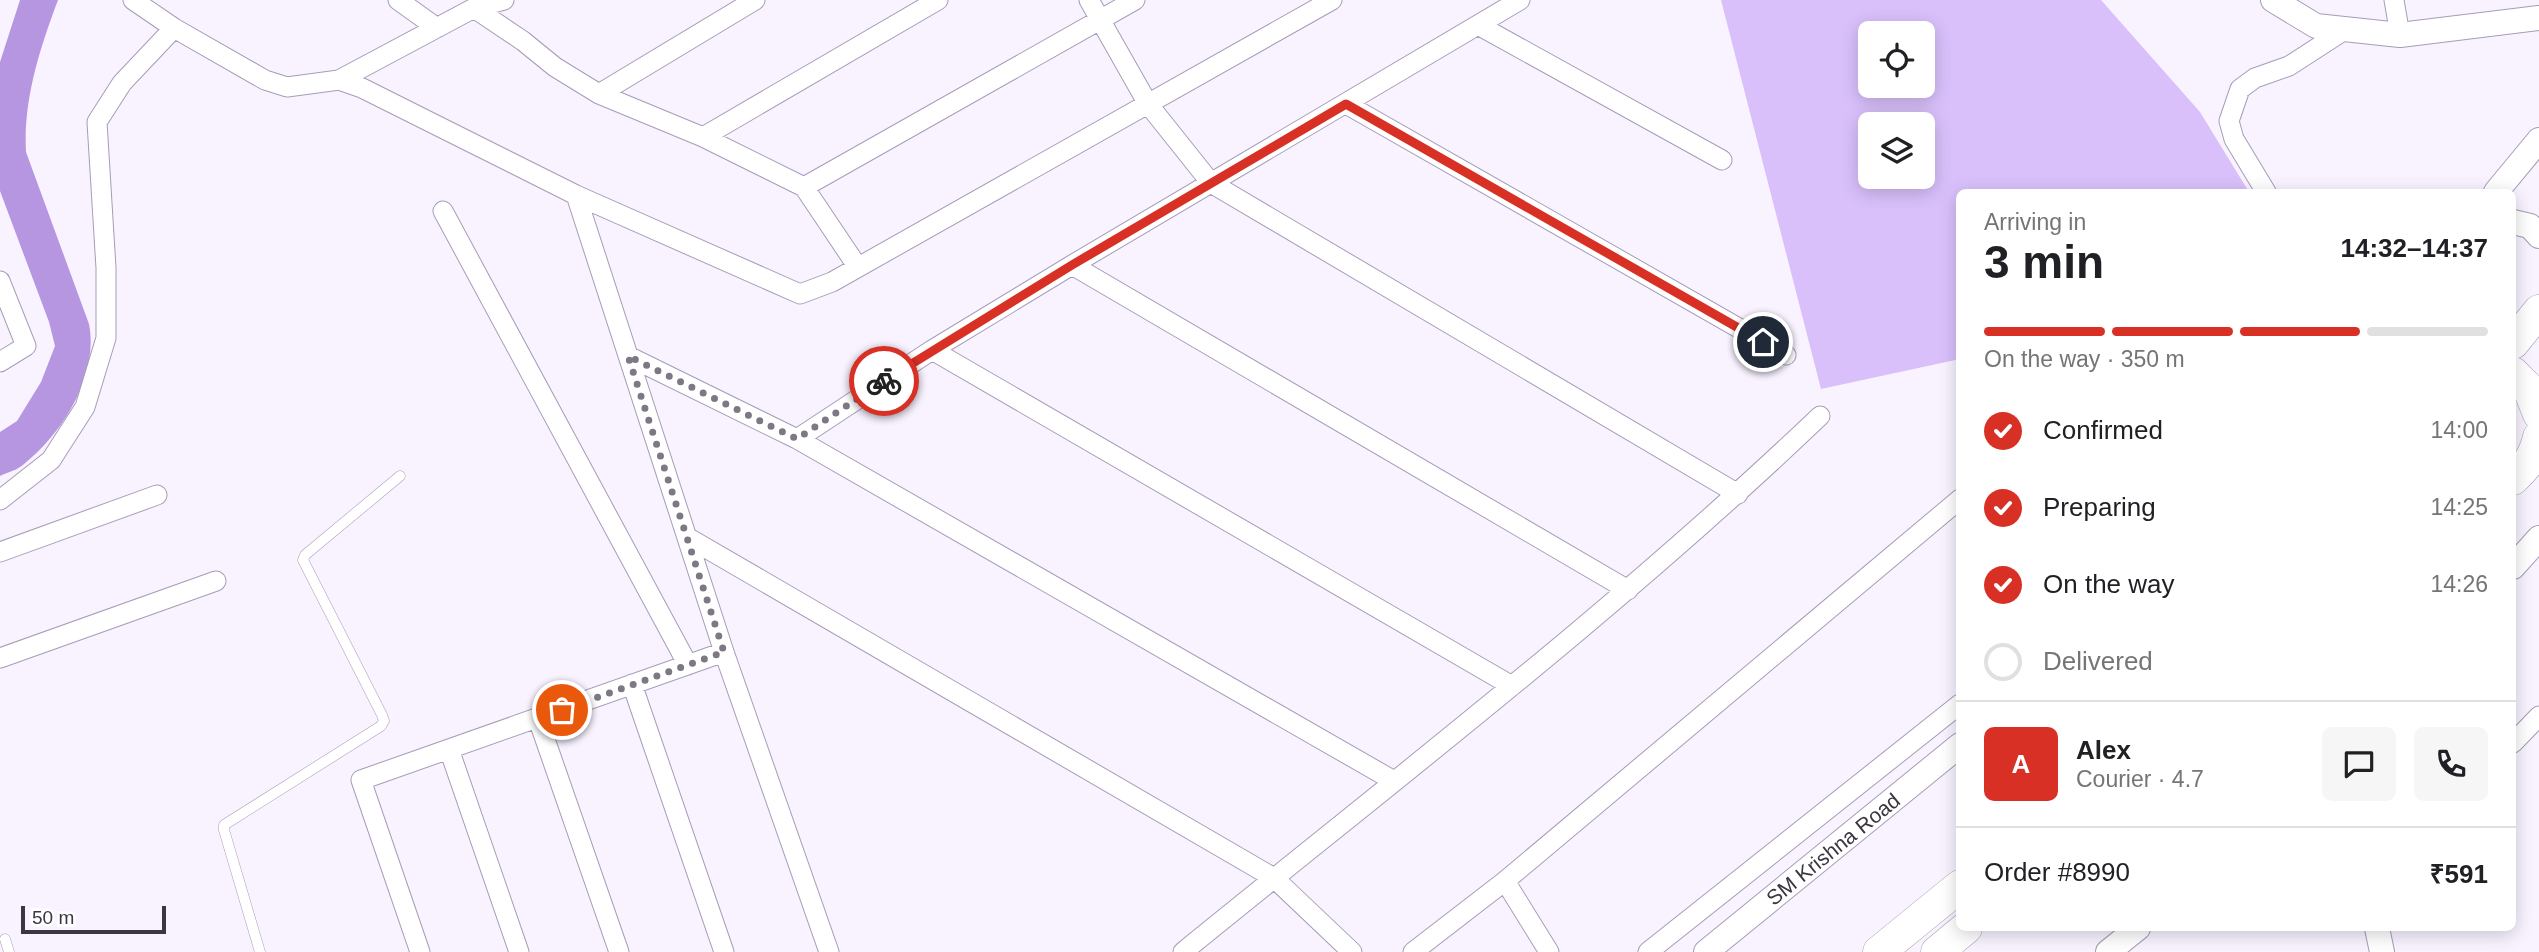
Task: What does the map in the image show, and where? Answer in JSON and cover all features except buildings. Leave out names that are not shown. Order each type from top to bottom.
[{"type":"highway","points":[[2516,339],[2539,311]]},
{"type":"highway","points":[[2516,476],[2527,466],[2537,449],[2539,437]]},
{"type":"highway","points":[[1878,952],[1956,890]]},
{"type":"highway","points":[[1937,952],[1962,931]]},
{"type":"street","points":[[133,0],[174,28],[264,80],[287,87],[338,80],[474,8],[504,0]]},
{"type":"street","points":[[398,0],[437,28]]},
{"type":"street","points":[[599,94],[755,0]]},
{"type":"street","points":[[704,137],[938,0]]},
{"type":"street","points":[[1089,0],[1148,104],[1211,183],[1738,494]]},
{"type":"street","points":[[804,187],[1135,0]]},
{"type":"street","points":[[338,80],[362,88],[576,195],[800,294],[832,282],[1332,0]]},
{"type":"street","points":[[797,439],[932,350],[1520,0]]},
{"type":"street","points":[[2273,0],[2316,26],[2400,36],[2539,18]]},
{"type":"street","points":[[2394,0],[2400,36]]},
{"type":"street","points":[[474,8],[523,41],[555,67],[599,94],[704,137],[804,187],[857,266]]},
{"type":"street","points":[[1478,25],[1722,160]]},
{"type":"street","points":[[0,500],[51,460],[85,407],[106,338],[106,268],[97,122],[122,83],[174,28]]},
{"type":"street","points":[[2264,189],[2234,139],[2230,121],[2240,89],[2255,78],[2289,66],[2340,33]]},
{"type":"street","points":[[1346,104],[1786,355]]},
{"type":"street","points":[[2499,189],[2535,147]]},
{"type":"street","points":[[576,195],[724,652],[829,952]]},
{"type":"street","points":[[443,211],[688,665]]},
{"type":"street","points":[[2516,223],[2530,226],[2539,236]]},
{"type":"street","points":[[1072,265],[1628,590]]},
{"type":"street","points":[[0,281],[26,346],[0,362]]},
{"type":"street","points":[[932,350],[1512,686]]},
{"type":"street","points":[[628,356],[797,439],[1394,781]]},
{"type":"street","points":[[1183,952],[1628,590],[1738,494],[1819,416]]},
{"type":"street","points":[[0,552],[157,495]]},
{"type":"street","points":[[1413,952],[1505,880],[1956,502]]},
{"type":"street","points":[[687,537],[1274,878],[1352,952]]},
{"type":"street","points":[[2516,564],[2539,538]]},
{"type":"street","points":[[0,658],[216,581]]},
{"type":"street","points":[[420,952],[361,780],[724,652]]},
{"type":"street","points":[[632,684],[724,952]]},
{"type":"street","points":[[1648,952],[1956,707]]},
{"type":"street","points":[[2516,740],[2539,716]]},
{"type":"street","points":[[538,719],[619,952]]},
{"type":"street","name":"SM Krishna Road","points":[[1706,952],[1956,748]]},
{"type":"street","points":[[449,749],[519,952]]},
{"type":"street","points":[[1505,880],[1549,952]]},
{"type":"street","points":[[2108,952],[2134,931]]},
{"type":"street","points":[[2378,931],[2382,952]]},
{"type":"lane","points":[[260,952],[223,830],[224,825],[381,726],[384,721],[303,560],[305,555],[400,476]]},
{"type":"lane","points":[[5,939],[9,952]]},
{"type":"shaded area","points":[[20,0],[58,0],[39,55],[30,94],[26,152],[89,324],[91,343],[83,383],[64,420],[24,464],[0,476],[0,432],[17,421],[41,382],[55,346],[49,322],[0,191],[0,62]]},
{"type":"shaded area","points":[[1721,0],[2101,0],[2200,112],[2247,189],[1956,189],[1956,360],[1821,389]]},
{"type":"way so far","points":[[562,710],[724,652],[628,356],[797,439],[884,381]]},
{"type":"route","points":[[884,381],[1072,265],[1346,104],[1763,342]]}]
